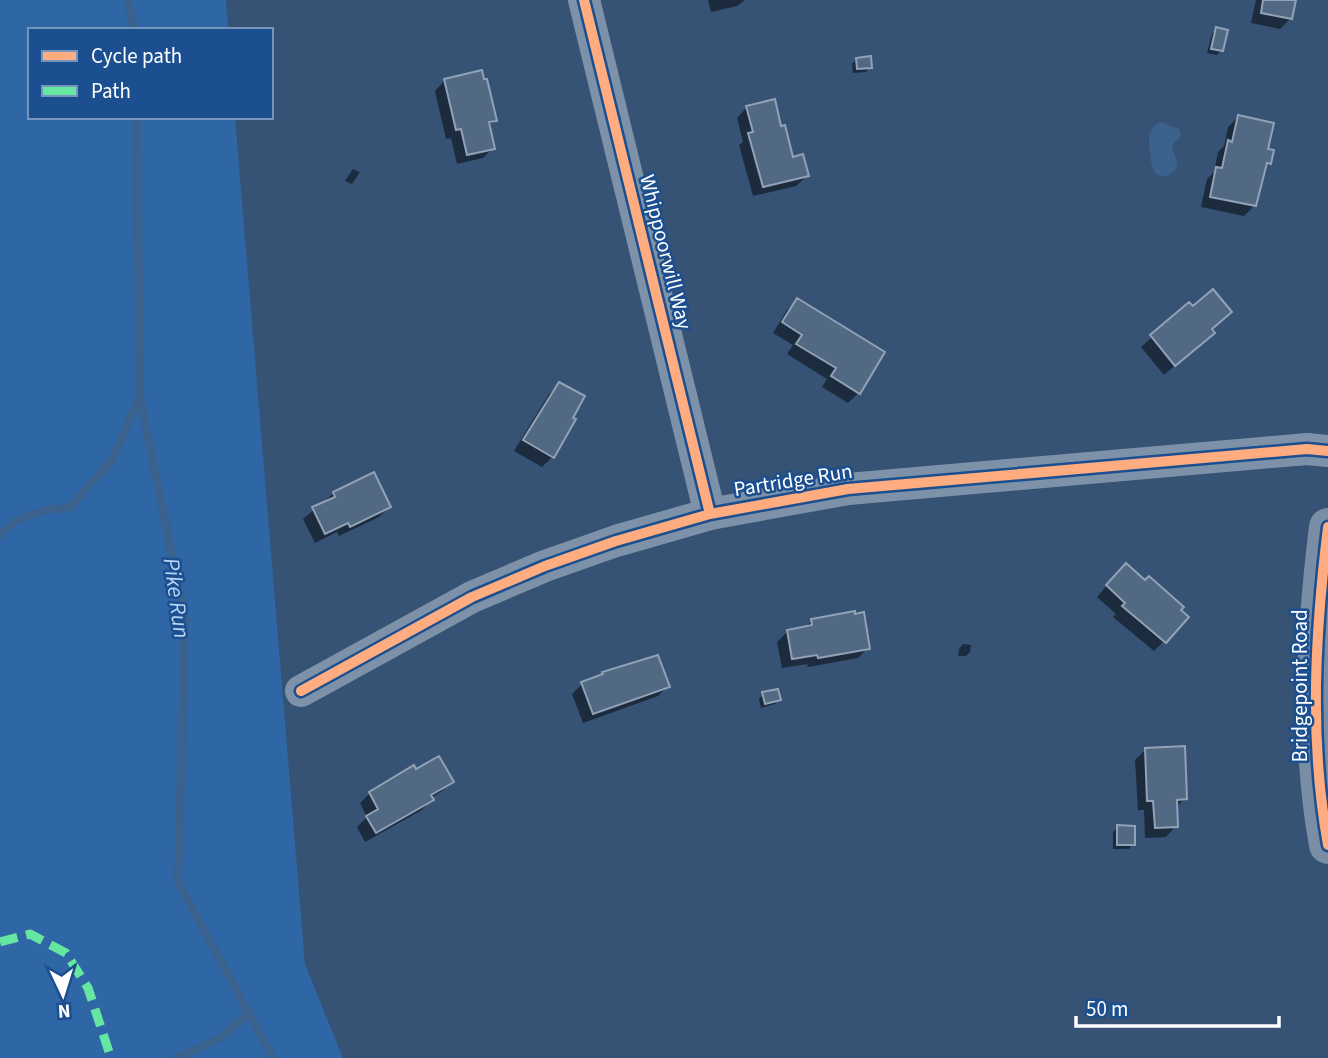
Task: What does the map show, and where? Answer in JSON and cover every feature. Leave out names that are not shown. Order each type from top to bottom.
[{"type":"street","name":"Whippoorwill Way","points":[[584,0],[710,514]]},
{"type":"street","name":"Partridge Run","points":[[302,691],[398,636],[484,592],[593,549],[710,514],[848,489],[1307,449],[1328,451]]},
{"type":"street","name":"Bridgepoint Road","points":[[1328,527],[1320,600],[1315,716],[1318,768],[1328,845]]},
{"type":"shaded area","points":[[0,0],[226,0],[228,28],[28,28],[28,119],[235,119],[305,964],[343,1058],[0,1058]]},
{"type":"shaded area","points":[[1161,122],[1179,129],[1180,133],[1172,147],[1177,162],[1176,168],[1165,176],[1155,173],[1149,148],[1149,134],[1155,125]]},
{"type":"building","points":[[1263,0],[1296,0],[1292,19],[1261,13]]},
{"type":"building","points":[[1216,27],[1228,30],[1223,51],[1211,49]]},
{"type":"building","points":[[871,56],[872,68],[857,69],[856,58]]},
{"type":"building","points":[[482,70],[484,79],[487,79],[497,121],[489,122],[495,149],[467,155],[461,129],[456,130],[444,79]]},
{"type":"building","points":[[775,99],[781,126],[785,125],[793,157],[803,154],[809,176],[763,187],[748,133],[753,132],[746,106]]},
{"type":"building","points":[[1238,115],[1274,123],[1268,149],[1274,150],[1271,164],[1267,163],[1256,206],[1210,197],[1216,167],[1222,168],[1228,140],[1232,142]]},
{"type":"building","points":[[1213,289],[1232,312],[1212,329],[1215,333],[1175,366],[1150,335],[1189,302],[1193,306]]},
{"type":"building","points":[[797,298],[885,352],[860,394],[831,376],[836,368],[796,344],[802,335],[782,322]]},
{"type":"building","points":[[559,382],[585,396],[573,418],[576,419],[554,458],[523,440]]},
{"type":"building","points":[[374,472],[391,507],[350,527],[348,523],[325,534],[312,507],[335,497],[333,492]]},
{"type":"building","points":[[1126,563],[1145,580],[1149,576],[1184,607],[1181,610],[1189,617],[1166,643],[1122,606],[1125,603],[1106,585]]},
{"type":"building","points":[[855,611],[855,614],[864,612],[870,649],[818,658],[817,655],[792,659],[787,630],[812,625],[811,619]]},
{"type":"building","points":[[658,655],[670,687],[593,714],[581,682],[603,674],[602,672]]},
{"type":"building","points":[[778,689],[781,700],[765,704],[762,692]]},
{"type":"building","points":[[1185,746],[1187,799],[1177,800],[1178,827],[1155,828],[1153,801],[1147,801],[1145,748]]},
{"type":"building","points":[[439,756],[454,782],[431,795],[434,800],[376,833],[366,816],[378,809],[369,792],[414,765],[416,769]]},
{"type":"building","points":[[1117,825],[1135,826],[1135,845],[1117,845]]},
{"type":"waterway","name":"Pike Run","points":[[128,0],[134,28]]},
{"type":"waterway","name":"Pike Run","points":[[137,119],[140,398],[185,619],[178,882],[273,1058]]},
{"type":"waterway","points":[[0,535],[15,521],[47,510],[70,507],[112,460],[139,399]]},
{"type":"waterway","points":[[177,1058],[220,1038],[250,1012]]},
{"type":"marked path","points":[[0,942],[30,934],[66,953],[88,988],[111,1058]]},
{"type":"cycle path","points":[[584,0],[710,514]]},
{"type":"cycle path","points":[[301,691],[472,597],[545,566],[616,541],[710,514],[848,489],[1307,449],[1328,451]]},
{"type":"cycle path","points":[[1328,527],[1316,686],[1318,766],[1328,845]]}]
